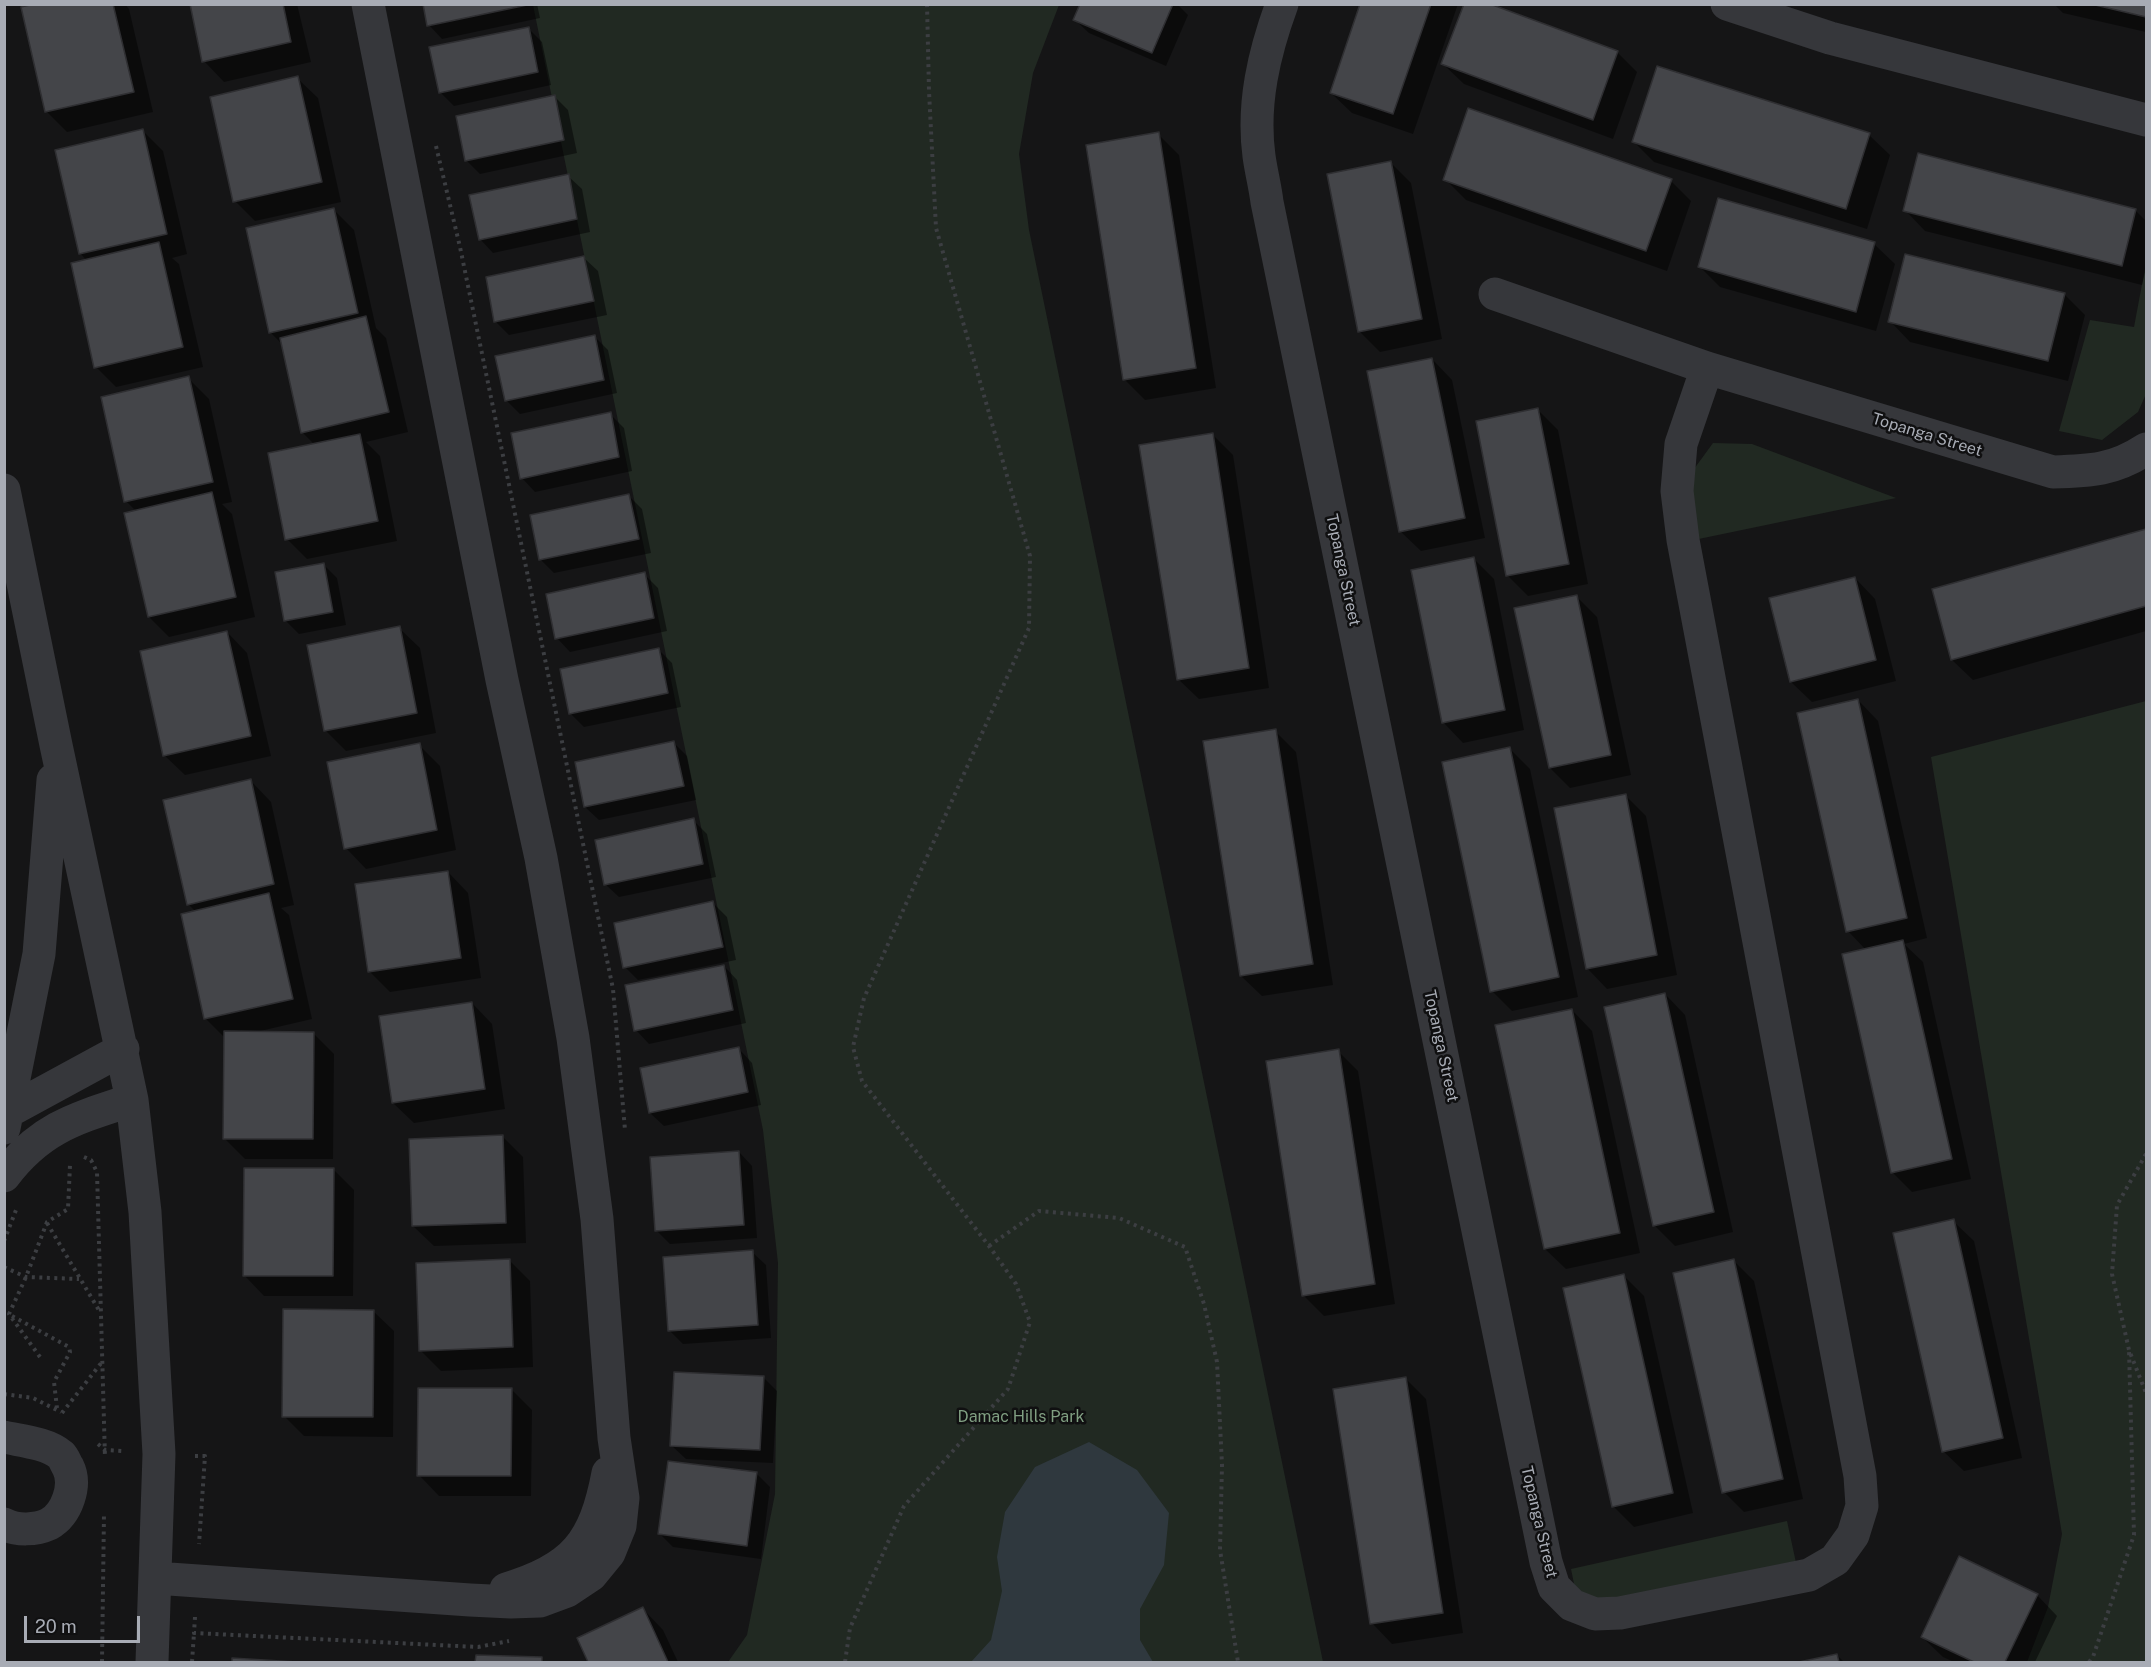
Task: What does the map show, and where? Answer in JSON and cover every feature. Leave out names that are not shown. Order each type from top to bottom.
[{"type":"street","points":[[154,1578],[470,1600],[540,1601],[567,1591],[591,1575],[609,1552],[620,1526],[623,1498],[614,1438],[597,1219],[573,1038],[542,858],[502,680],[368,4]]},
{"type":"street","name":"Topanga Street","points":[[1282,4],[1263,61],[1257,108],[1258,154],[1267,202],[1546,1562],[1554,1587],[1572,1605],[1595,1614],[1620,1613],[1809,1575],[1835,1560],[1853,1535],[1862,1506],[1860,1476],[1683,540],[1677,491],[1682,444],[1707,368]]},
{"type":"street","points":[[1727,4],[1830,38],[2146,120]]},
{"type":"street","name":"Topanga Street","points":[[1495,294],[1707,368],[2053,472],[2092,471],[2130,460],[2146,449]]},
{"type":"street","points":[[4,490],[132,1100],[145,1212],[159,1454],[152,1662]]},
{"type":"street","points":[[7,1119],[39,954],[56,745]]},
{"type":"street","points":[[7,1119],[123,1049]]},
{"type":"street","points":[[4,1176],[17,1159],[41,1138],[68,1121],[132,1100]]},
{"type":"street","points":[[4,1437],[46,1447],[62,1456],[71,1473],[72,1492],[64,1509],[50,1523],[31,1529],[12,1528],[4,1524]]},
{"type":"path","points":[[845,1662],[850,1628],[904,1506],[1008,1389],[1030,1322],[1016,1284],[862,1081],[853,1047],[864,998],[1029,628],[1030,556],[936,228],[927,4]]},
{"type":"path","points":[[436,143],[460,247],[613,989],[625,1132]]},
{"type":"path","points":[[2146,1154],[2117,1205],[2112,1274],[2129,1350],[2146,1393]]},
{"type":"path","points":[[77,1157],[91,1160],[97,1172],[105,1461]]},
{"type":"path","points":[[9,1314],[47,1222],[68,1209],[70,1160],[62,1162]]},
{"type":"path","points":[[4,1241],[17,1207]]},
{"type":"path","points":[[989,1246],[1040,1211],[1119,1218],[1185,1247],[1204,1304],[1217,1362],[1222,1465],[1220,1550],[1239,1662]]},
{"type":"path","points":[[47,1222],[101,1312]]},
{"type":"path","points":[[4,1267],[26,1277],[80,1279]]},
{"type":"path","points":[[9,1314],[40,1357]]},
{"type":"path","points":[[9,1314],[69,1347],[70,1352],[54,1382],[57,1408]]},
{"type":"path","points":[[2090,1662],[2134,1535],[2129,1350]]},
{"type":"path","points":[[62,1413],[102,1362]]},
{"type":"path","points":[[105,1449],[205,1456],[192,1662]]},
{"type":"path","points":[[102,1662],[104,1509]]},
{"type":"path","points":[[194,1633],[478,1647],[511,1640]]},
{"type":"green space","name":"Damac Hills Park","points":[[533,5],[1059,5],[1033,73],[1019,154],[1029,230],[1323,1662],[728,1662],[747,1635],[775,1494],[778,1263],[763,1130]]},
{"type":"green space","points":[[2146,263],[2146,394],[2138,412],[2102,440],[2059,431],[2090,320],[2134,327]]},
{"type":"green space","points":[[1713,443],[1752,444],[1896,498],[1689,541],[1686,480]]},
{"type":"green space","points":[[2146,701],[2146,1662],[2027,1662],[2048,1607],[2062,1534],[1931,757]]},
{"type":"green space","points":[[1787,1521],[1798,1572],[1581,1618],[1571,1569]]},
{"type":"shaded area","points":[[1089,1442],[1137,1470],[1169,1513],[1164,1565],[1140,1609],[1140,1640],[1153,1662],[971,1662],[991,1640],[1002,1591],[997,1557],[1005,1512],[1035,1467]]},
{"type":"building","points":[[34,4],[113,4],[134,92],[45,112],[21,7]]},
{"type":"building","points":[[190,4],[283,4],[291,42],[202,62]]},
{"type":"building","points":[[423,4],[527,4],[527,5],[427,26]]},
{"type":"building","points":[[1080,4],[1173,4],[1152,53],[1073,20]]},
{"type":"building","points":[[1360,4],[1431,4],[1393,114],[1330,93]]},
{"type":"building","points":[[1464,4],[1490,4],[1618,51],[1593,120],[1441,64]]},
{"type":"building","points":[[2091,4],[2146,4],[2146,17]]},
{"type":"building","points":[[529,27],[538,72],[439,93],[429,47]]},
{"type":"building","points":[[1657,66],[1870,133],[1846,209],[1632,142]]},
{"type":"building","points":[[298,76],[322,182],[233,202],[210,97]]},
{"type":"building","points":[[555,95],[564,140],[465,161],[456,116]]},
{"type":"building","points":[[1468,108],[1672,179],[1646,251],[1443,180]]},
{"type":"building","points":[[143,129],[167,234],[79,254],[55,150]]},
{"type":"building","points":[[1159,132],[1196,368],[1123,380],[1086,145]]},
{"type":"building","points":[[1918,153],[2136,209],[2122,266],[1903,211]]},
{"type":"building","points":[[1391,161],[1422,319],[1358,332],[1327,174]]},
{"type":"building","points":[[569,174],[577,219],[479,240],[469,195]]},
{"type":"building","points":[[1718,198],[1875,242],[1856,312],[1698,267]]},
{"type":"building","points":[[334,208],[358,313],[269,333],[246,228]]},
{"type":"building","points":[[159,242],[183,347],[94,368],[71,263]]},
{"type":"building","points":[[1905,254],[2065,293],[2048,361],[1888,322]]},
{"type":"building","points":[[584,256],[594,301],[494,322],[486,277]]},
{"type":"building","points":[[366,316],[389,412],[301,433],[280,338]]},
{"type":"building","points":[[595,335],[604,380],[505,401],[495,356]]},
{"type":"building","points":[[1432,358],[1465,518],[1399,532],[1367,371]]},
{"type":"building","points":[[189,376],[213,482],[124,502],[101,397]]},
{"type":"building","points":[[1538,408],[1569,564],[1506,576],[1476,421]]},
{"type":"building","points":[[611,412],[619,457],[520,479],[511,433]]},
{"type":"building","points":[[1213,433],[1249,668],[1177,680],[1139,445]]},
{"type":"building","points":[[360,434],[378,521],[285,540],[268,453]]},
{"type":"building","points":[[212,492],[236,597],[148,617],[124,513]]},
{"type":"building","points":[[629,494],[639,539],[539,560],[530,515]]},
{"type":"building","points":[[2146,529],[2146,606],[1951,660],[1932,589]]},
{"type":"building","points":[[1474,557],[1505,710],[1442,723],[1411,570]]},
{"type":"building","points":[[324,563],[333,612],[284,621],[275,572]]},
{"type":"building","points":[[645,572],[654,618],[555,639],[546,594]]},
{"type":"building","points":[[1855,577],[1876,660],[1790,682],[1769,598]]},
{"type":"building","points":[[1577,595],[1611,755],[1549,768],[1514,608]]},
{"type":"building","points":[[400,626],[417,713],[324,731],[307,645]]},
{"type":"building","points":[[227,631],[251,736],[163,756],[140,651]]},
{"type":"building","points":[[659,648],[668,693],[569,714],[560,669]]},
{"type":"building","points":[[1858,699],[1907,918],[1846,932],[1797,713]]},
{"type":"building","points":[[1276,729],[1313,964],[1240,976],[1203,741]]},
{"type":"building","points":[[674,741],[684,786],[584,807],[575,762]]},
{"type":"building","points":[[420,743],[437,830],[344,849],[327,762]]},
{"type":"building","points":[[1510,747],[1559,977],[1490,992],[1442,762]]},
{"type":"building","points":[[251,779],[274,884],[187,905],[163,800]]},
{"type":"building","points":[[1626,794],[1657,955],[1586,969],[1554,808]]},
{"type":"building","points":[[694,818],[703,864],[604,885],[595,840]]},
{"type":"building","points":[[448,871],[461,958],[368,972],[355,884]]},
{"type":"building","points":[[269,893],[293,999],[204,1019],[181,914]]},
{"type":"building","points":[[713,901],[723,947],[623,968],[614,923]]},
{"type":"building","points":[[1903,940],[1952,1159],[1891,1173],[1842,954]]},
{"type":"building","points":[[724,965],[733,1010],[634,1031],[625,985]]},
{"type":"building","points":[[1665,993],[1714,1212],[1653,1226],[1604,1007]]},
{"type":"building","points":[[472,1002],[485,1089],[392,1103],[379,1016]]},
{"type":"building","points":[[1572,1009],[1620,1233],[1544,1249],[1495,1025]]},
{"type":"building","points":[[224,1031],[314,1032],[313,1139],[223,1139]]},
{"type":"building","points":[[739,1047],[748,1092],[649,1113],[640,1068]]},
{"type":"building","points":[[1339,1049],[1375,1284],[1302,1296],[1266,1061]]},
{"type":"building","points":[[503,1135],[506,1223],[412,1226],[409,1139]]},
{"type":"building","points":[[739,1151],[744,1225],[655,1231],[650,1157]]},
{"type":"building","points":[[244,1168],[334,1168],[333,1276],[243,1276]]},
{"type":"building","points":[[1954,1219],[2003,1438],[1942,1452],[1893,1233]]},
{"type":"building","points":[[753,1250],[758,1325],[668,1331],[663,1257]]},
{"type":"building","points":[[510,1259],[513,1347],[419,1351],[416,1263]]},
{"type":"building","points":[[1734,1259],[1783,1479],[1722,1493],[1673,1273]]},
{"type":"building","points":[[1624,1274],[1673,1493],[1612,1507],[1563,1288]]},
{"type":"building","points":[[283,1309],[374,1310],[373,1417],[282,1417]]},
{"type":"building","points":[[674,1372],[764,1376],[760,1450],[670,1446]]},
{"type":"building","points":[[1406,1377],[1443,1613],[1370,1624],[1333,1389]]},
{"type":"building","points":[[418,1388],[512,1388],[511,1476],[417,1476]]},
{"type":"building","points":[[668,1461],[757,1472],[747,1546],[658,1534]]},
{"type":"building","points":[[1959,1556],[2038,1594],[2005,1662],[1974,1662],[1921,1637]]},
{"type":"building","points":[[643,1607],[668,1662],[588,1662],[577,1638]]},
{"type":"building","points":[[1837,1654],[1839,1662],[1799,1662]]},
{"type":"building","points":[[476,1655],[542,1657],[542,1662],[475,1662]]},
{"type":"building","points":[[232,1658],[297,1662],[232,1662]]}]
